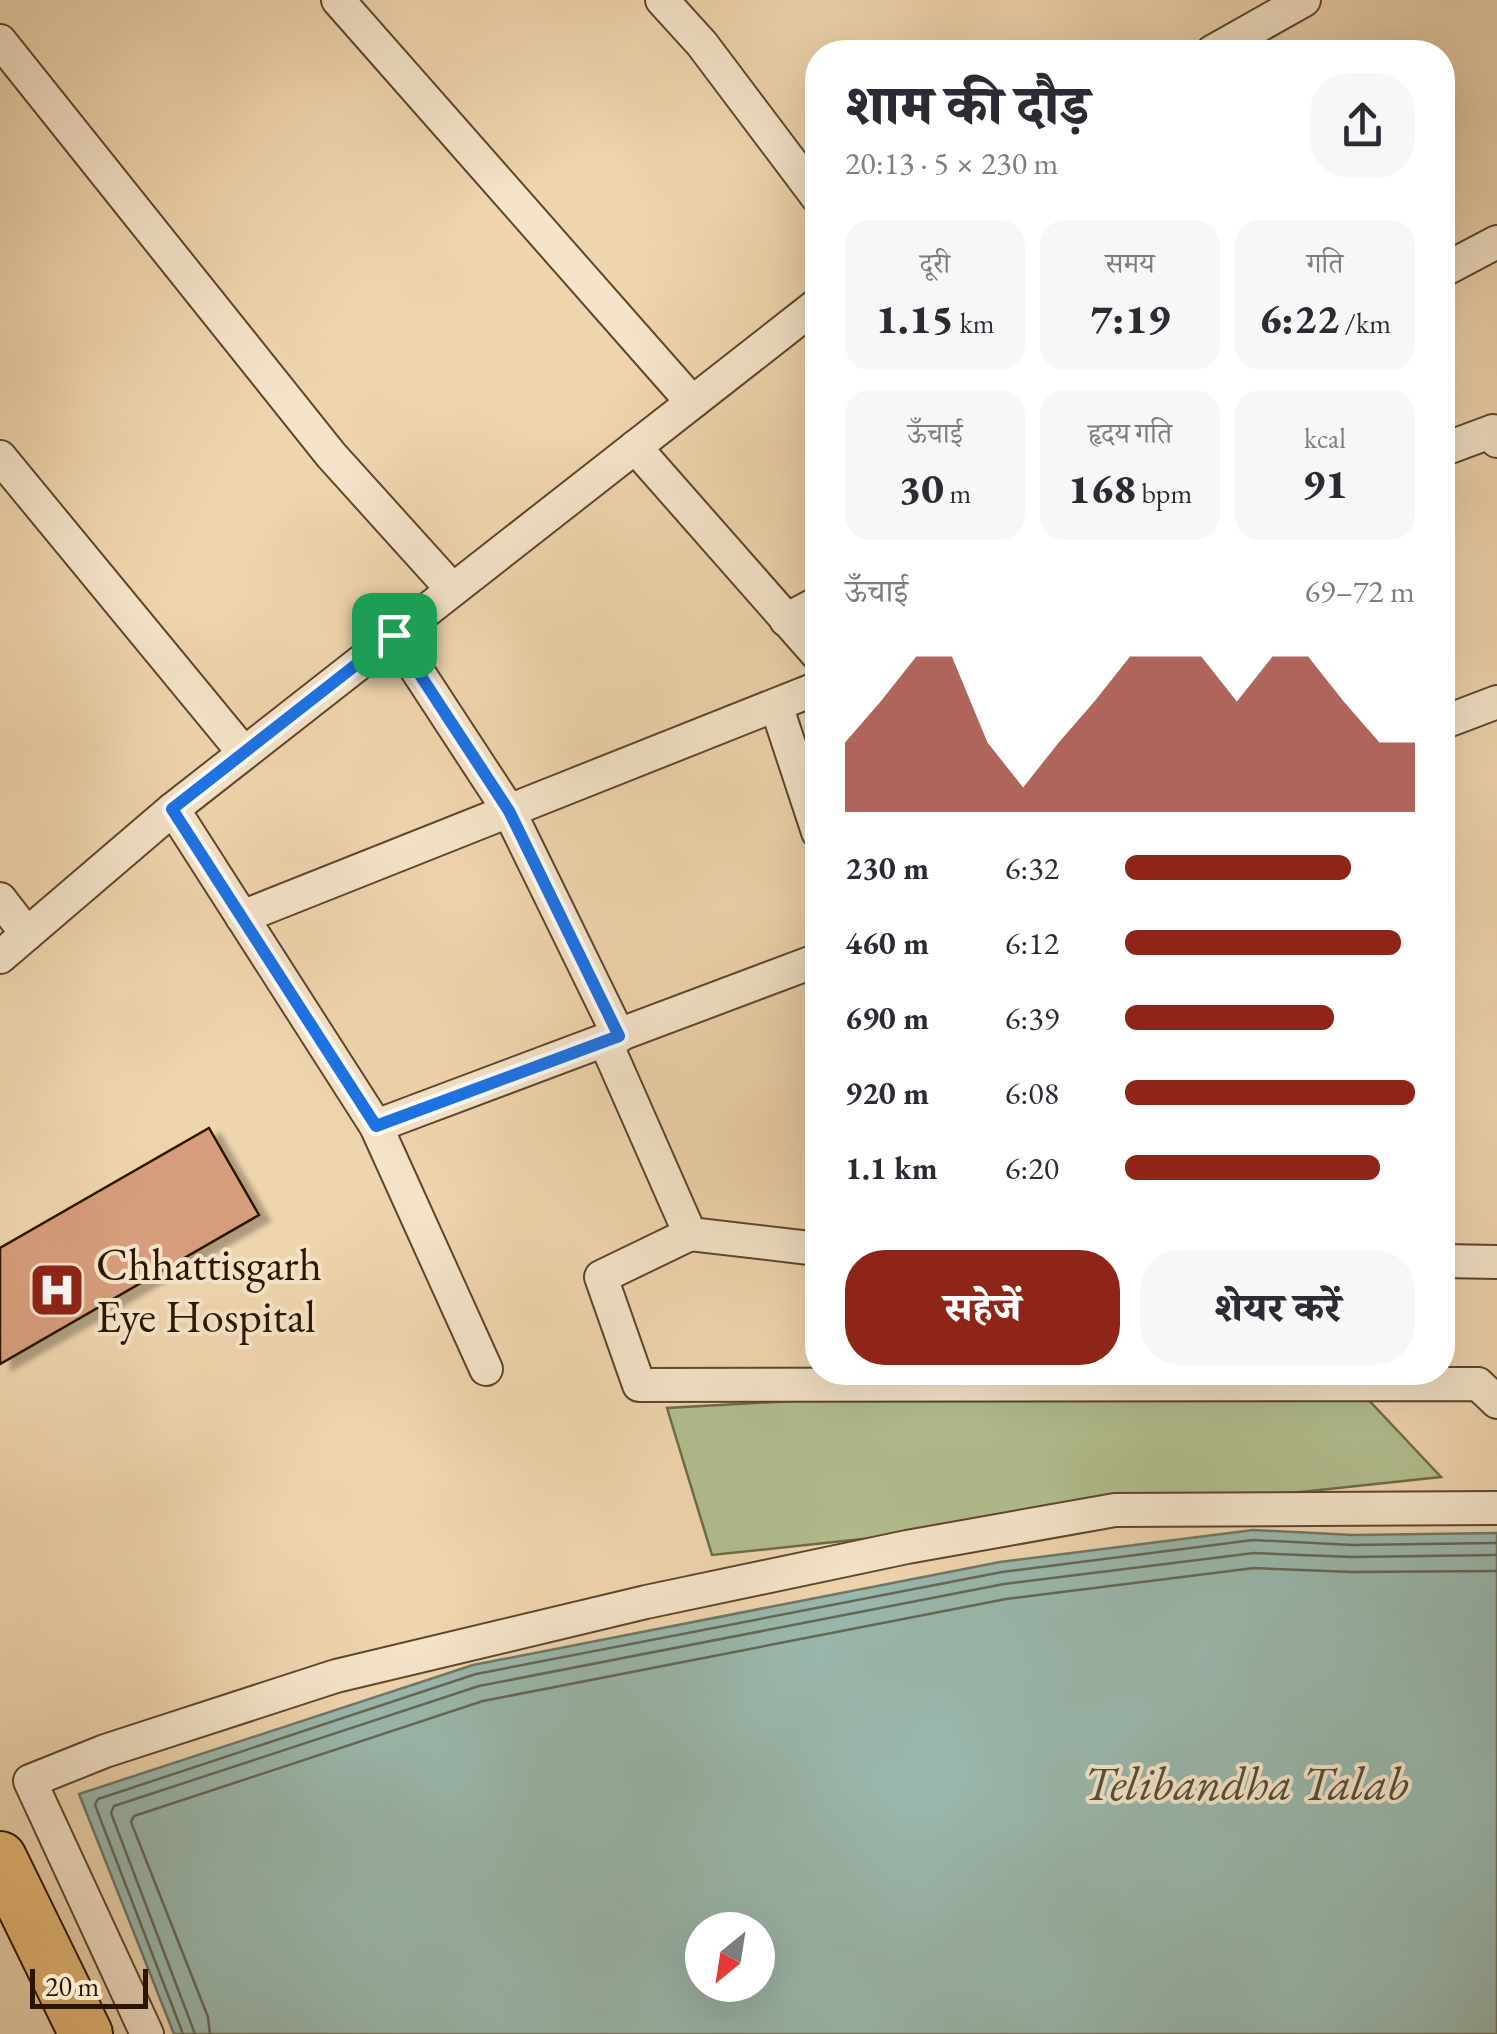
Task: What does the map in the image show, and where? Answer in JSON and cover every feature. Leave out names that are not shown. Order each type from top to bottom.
[{"type":"main road","points":[[0,1858],[86,2034]]},
{"type":"street","points":[[338,0],[692,402]]},
{"type":"street","points":[[662,0],[702,44],[805,181]]},
{"type":"street","points":[[1233,40],[1304,0]]},
{"type":"street","points":[[0,41],[331,455],[452,590]]},
{"type":"street","points":[[1455,263],[1497,242]]},
{"type":"street","points":[[0,957],[172,809],[805,314]]},
{"type":"street","points":[[1455,446],[1496,434]]},
{"type":"street","points":[[635,447],[805,641]]},
{"type":"street","points":[[0,457],[244,753]]},
{"type":"street","points":[[786,620],[805,610]]},
{"type":"street","points":[[394,635],[509,811],[612,1038],[690,1234]]},
{"type":"street","points":[[242,918],[805,693]]},
{"type":"street","points":[[1455,718],[1497,702]]},
{"type":"street","points":[[776,705],[805,793]]},
{"type":"street","points":[[172,809],[376,1126],[486,1369]]},
{"type":"street","points":[[0,899],[26,934]]},
{"type":"street","points":[[376,1126],[805,965]]},
{"type":"street","points":[[805,1247],[690,1234],[601,1277],[639,1386],[1058,1385]]},
{"type":"street","points":[[1455,1261],[1497,1262]]},
{"type":"street","points":[[1455,1384],[1478,1384],[1497,1402]]},
{"type":"street","points":[[147,2034],[30,1782],[105,1751],[336,1676],[646,1602],[1115,1510],[1497,1508]]},
{"type":"green space","points":[[1127,1385],[1355,1385],[1441,1477],[712,1555],[667,1408]]},
{"type":"water","name":"Telibandha Talab","points":[[1253,1530],[1353,1535],[1497,1533],[1497,2034],[174,2034],[79,1794],[473,1665],[1000,1562]]},
{"type":"building","points":[[209,1128],[259,1215],[0,1364],[0,1248]]},
{"type":"place","name":"Chhattisgarh Eye Hospital","points":[[57,1290]]},
{"type":"route","points":[[394,635],[509,811],[619,1036],[376,1126],[172,809],[394,635]]}]
